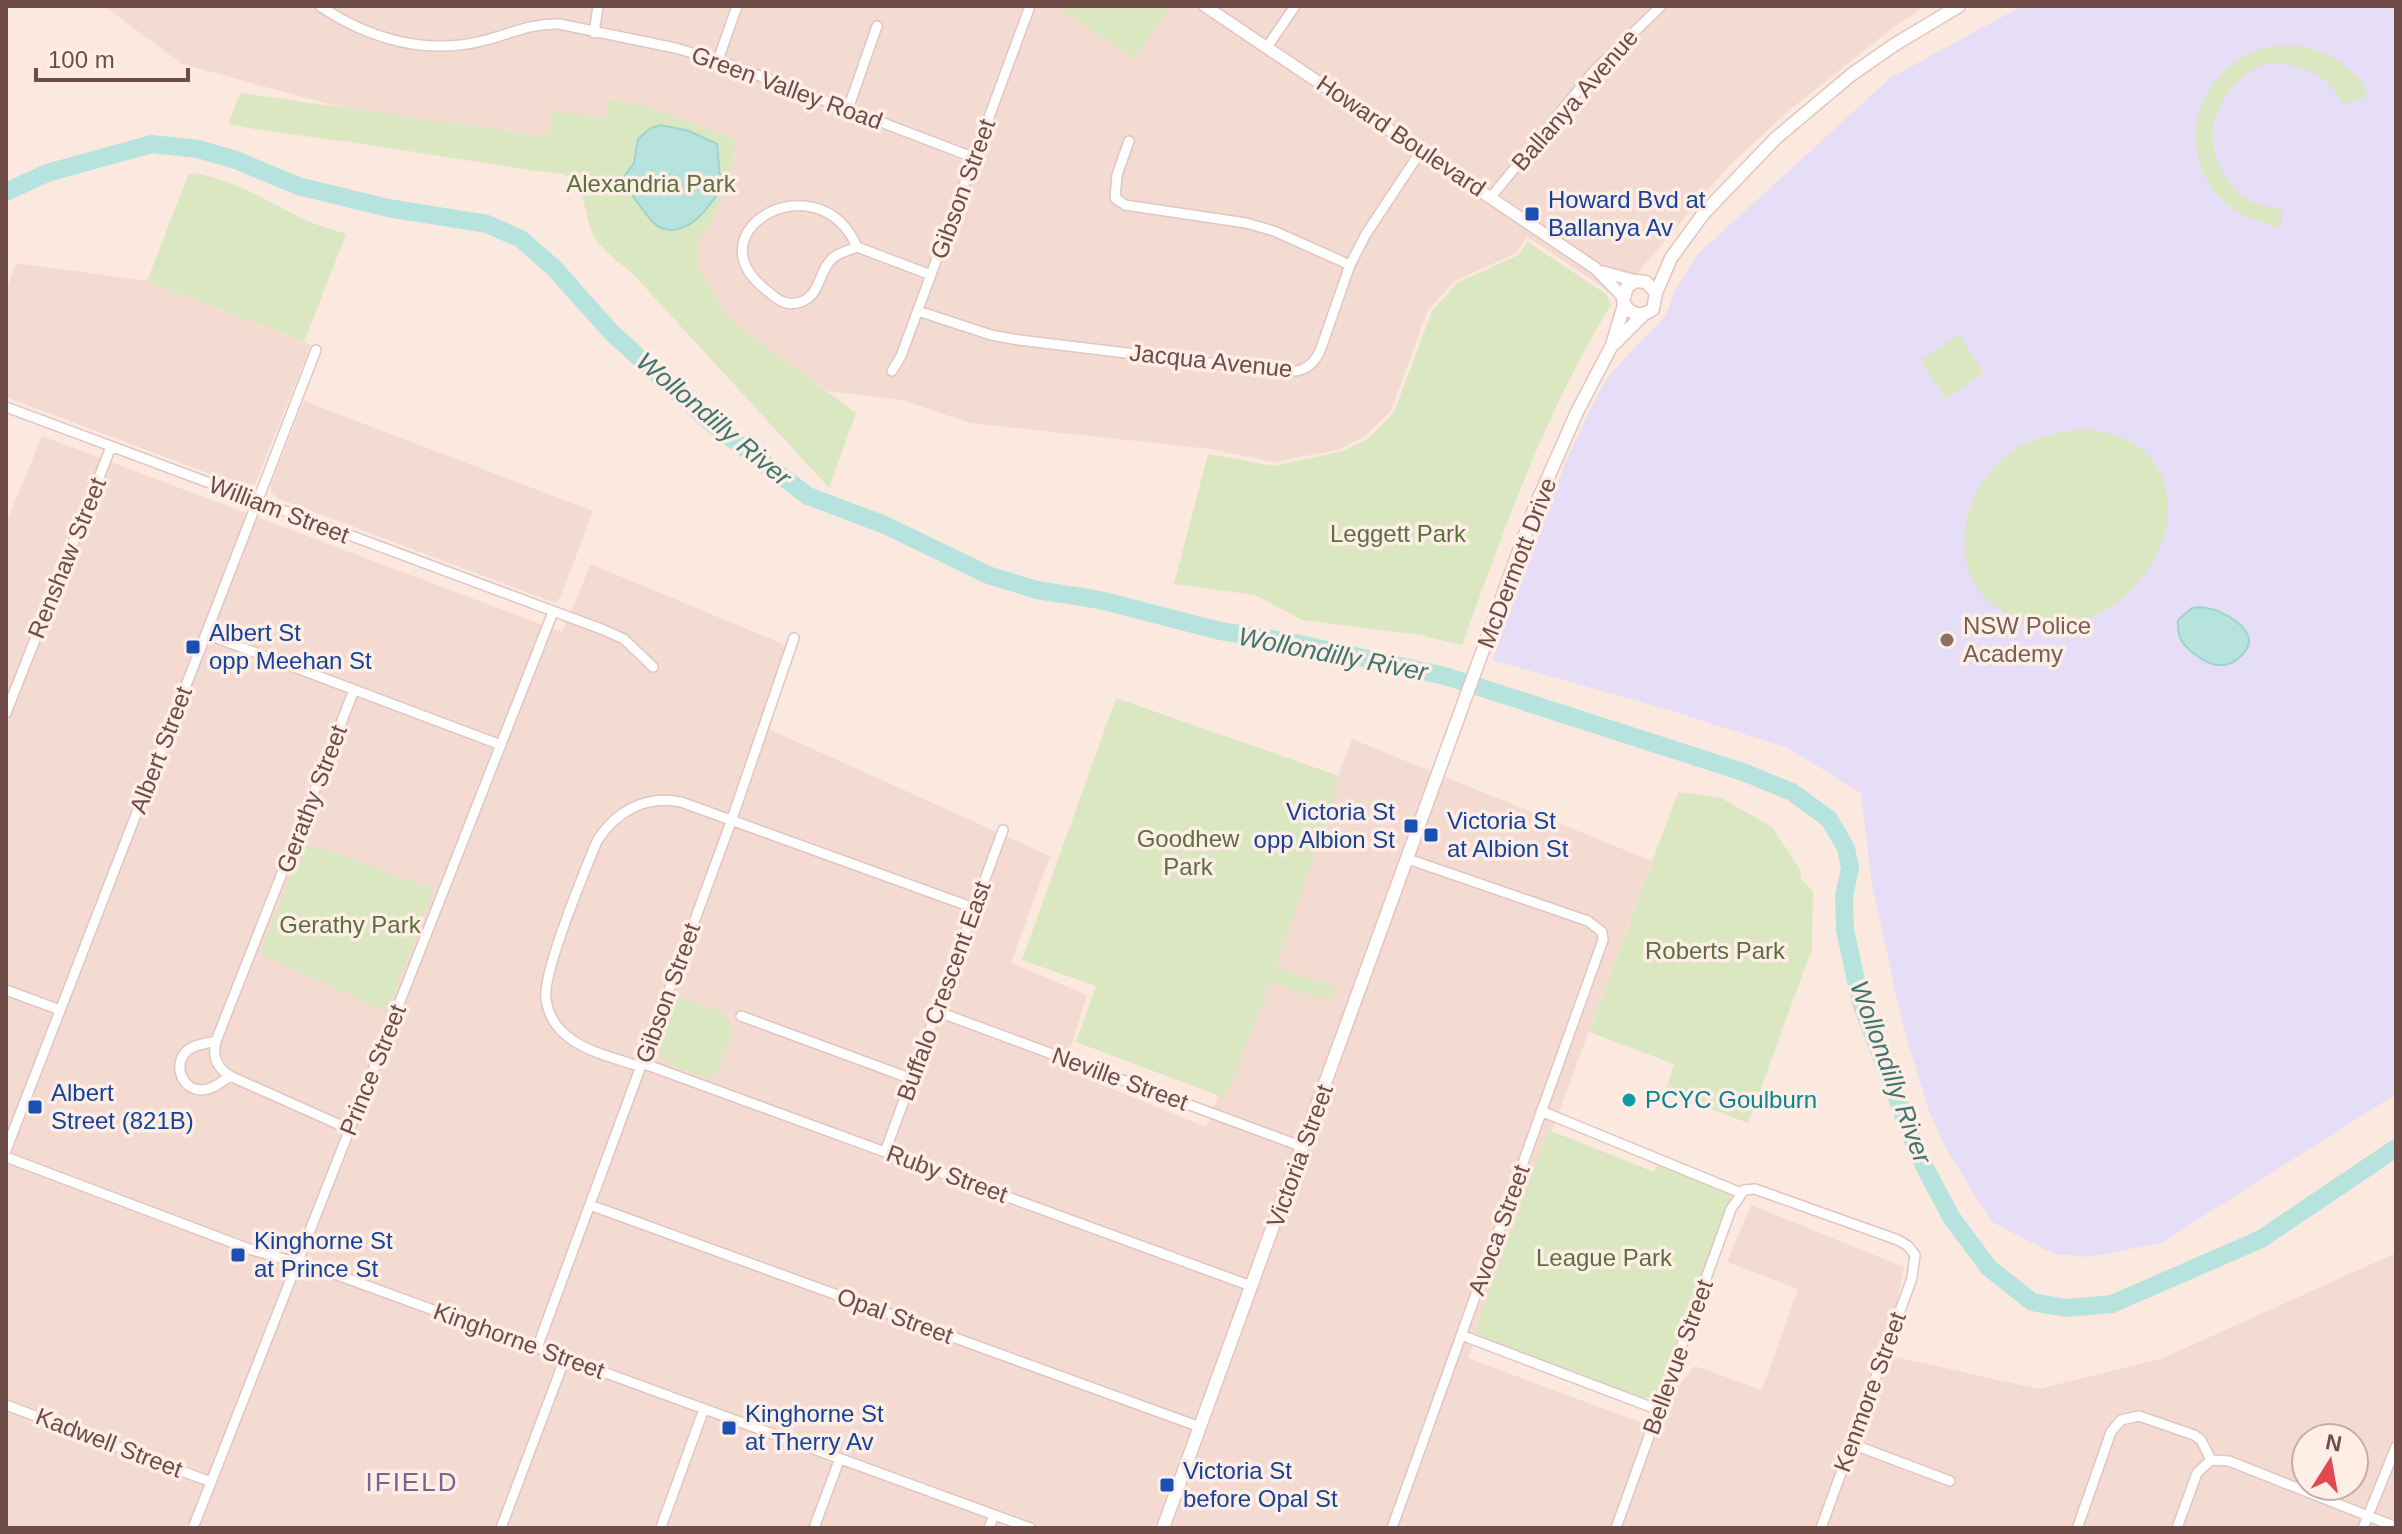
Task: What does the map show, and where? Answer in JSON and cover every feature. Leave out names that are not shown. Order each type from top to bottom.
[{"type":"main road","points":[[1656,293],[1671,258],[1704,213],[1795,122],[1851,75],[1959,6]]},
{"type":"main road","points":[[1639,281],[1651,285],[1657,299],[1653,309],[1643,315],[1634,314],[1623,301],[1627,287],[1671,258]]},
{"type":"main road","name":"McDermott Drive","points":[[1434,786],[1535,507],[1577,412],[1612,345],[1623,301]]},
{"type":"main road","name":"McDermott Drive","points":[[1612,345],[1643,315]]},
{"type":"main road","name":"Victoria Street","points":[[1164,1527],[1434,786]]},
{"type":"street","name":"Green Valley Road","points":[[320,6],[351,26],[375,36],[420,45],[483,41],[541,23],[675,48],[718,60],[975,158]]},
{"type":"street","points":[[594,33],[598,6]]},
{"type":"street","points":[[718,60],[737,6]]},
{"type":"street","name":"Gibson Street","points":[[892,371],[901,356],[1030,6]]},
{"type":"street","name":"Howard Boulevard","points":[[1205,6],[1595,268],[1639,281]]},
{"type":"street","points":[[1267,47],[1295,6]]},
{"type":"street","name":"Ballanya Avenue","points":[[1491,197],[1595,70],[1661,6]]},
{"type":"street","points":[[848,109],[877,26]]},
{"type":"street","points":[[1129,141],[1115,187],[1115,198],[1125,205],[1246,223],[1274,231],[1350,265]]},
{"type":"street","name":"Jacqua Avenue","points":[[918,311],[991,335],[1019,340],[1291,373],[1305,370],[1314,363],[1350,265],[1366,234],[1421,151]]},
{"type":"street","points":[[857,247],[833,257],[811,297],[796,304],[780,301],[755,281],[748,273],[742,255],[744,237],[758,219],[781,207],[793,205],[821,209],[833,215],[845,225],[857,247],[931,275]]},
{"type":"street","name":"Howard Boulevard","points":[[1595,268],[1623,301]]},
{"type":"street","name":"Albert Street","points":[[6,1150],[316,350]]},
{"type":"street","name":"William Street","points":[[6,407],[624,639],[653,667]]},
{"type":"street","name":"Renshaw Street","points":[[6,713],[111,447]]},
{"type":"street","name":"Prince Street","points":[[193,1528],[553,612]]},
{"type":"street","points":[[206,634],[501,745]]},
{"type":"street","name":"Gibson Street","points":[[537,1348],[732,819],[794,638]]},
{"type":"street","name":"Gerathy Street","points":[[216,1041],[354,690]]},
{"type":"street","name":"Ruby Street","points":[[974,908],[732,819],[681,802],[662,800],[632,807],[616,818],[597,841],[551,965],[546,981],[546,999],[550,1015],[576,1043],[1251,1286]]},
{"type":"street","name":"Buffalo Crescent East","points":[[885,1152],[1003,830]]},
{"type":"street","name":"Avoca Street","points":[[1392,1528],[1601,950],[1602,932],[1576,916],[1408,859]]},
{"type":"street","points":[[6,990],[60,1010]]},
{"type":"street","name":"Neville Street","points":[[936,1011],[1303,1147]]},
{"type":"street","points":[[741,1016],[912,1079]]},
{"type":"street","points":[[230,1076],[204,1090],[186,1085],[180,1074],[181,1058],[189,1049],[216,1041],[218,1067],[230,1076],[349,1129]]},
{"type":"street","points":[[1541,1111],[1743,1191]]},
{"type":"street","name":"Kinghorne Street","points":[[6,1157],[252,1250],[298,1262],[1030,1528]]},
{"type":"street","name":"Kenmore Street","points":[[1743,1191],[1755,1189],[1766,1192],[1898,1240],[1915,1255],[1912,1278],[1821,1528]]},
{"type":"street","name":"Bellevue Street","points":[[1616,1528],[1731,1209],[1743,1191]]},
{"type":"street","name":"Opal Street","points":[[590,1205],[1200,1427]]},
{"type":"street","points":[[1461,1335],[1659,1410]]},
{"type":"street","points":[[501,1528],[565,1358]]},
{"type":"street","name":"Kadwell Street","points":[[6,1405],[211,1482]]},
{"type":"street","points":[[661,1527],[704,1409]]},
{"type":"street","points":[[2078,1526],[2111,1432],[2121,1420],[2139,1416],[2194,1435],[2201,1440],[2211,1460]]},
{"type":"street","points":[[1852,1444],[1950,1481]]},
{"type":"street","points":[[2363,1528],[2396,1447]]},
{"type":"street","points":[[814,1528],[840,1458]]},
{"type":"street","points":[[2177,1528],[2197,1473],[2211,1460],[2229,1461],[2396,1527]]},
{"type":"street","points":[[989,1528],[994,1515]]},
{"type":"shaded area","points":[[104,6],[1926,6],[1891,29],[1786,113],[1727,168],[1617,297],[1527,237],[1516,253],[1455,281],[1428,310],[1391,411],[1365,436],[1338,450],[1273,462],[1210,449],[970,423],[902,400],[827,391],[730,320],[697,266],[699,241],[710,226],[729,181],[736,139],[646,106],[610,98],[606,118],[546,136],[343,108],[182,64]]},
{"type":"shaded area","name":"NSW Police Academy","points":[[2022,6],[2396,6],[2396,1094],[2161,1243],[2089,1257],[2054,1254],[1992,1222],[1948,1152],[1929,1111],[1903,1026],[1872,885],[1861,793],[1788,748],[1669,710],[1492,660],[1566,461],[1592,406],[1608,376],[1666,315],[1675,291],[1698,254],[1890,78]]},
{"type":"shaded area","points":[[16,263],[147,281],[311,345],[255,484],[242,486],[6,397],[6,290]]},
{"type":"shaded area","points":[[304,401],[593,511],[561,596],[555,603],[277,498],[271,492],[271,484]]},
{"type":"shaded area","points":[[42,436],[562,632],[593,565],[795,649],[762,726],[1050,856],[1011,963],[1087,995],[1064,1069],[1206,1127],[1352,739],[1652,861],[1468,1358],[1645,1424],[1695,1366],[1762,1390],[1798,1289],[1727,1262],[1751,1205],[1904,1267],[1887,1355],[2038,1389],[2163,1358],[2396,1253],[2396,1528],[6,1528],[6,523]]},
{"type":"green space","points":[[1057,6],[1170,6],[1134,59]]},
{"type":"green space","points":[[2274,46],[2305,47],[2334,58],[2359,79],[2368,96],[2344,104],[2332,87],[2317,75],[2290,65],[2271,64],[2248,73],[2227,95],[2214,123],[2215,152],[2220,167],[2229,183],[2242,196],[2283,210],[2280,228],[2240,213],[2220,198],[2205,177],[2197,153],[2196,129],[2202,106],[2213,85],[2229,67],[2249,53]]},
{"type":"green space","name":"Alexandria Park","points":[[240,93],[546,136],[553,111],[606,118],[609,98],[646,106],[736,139],[729,181],[710,226],[699,241],[697,266],[730,320],[856,413],[829,488],[631,272],[601,245],[592,232],[579,190],[564,174],[228,124]]},
{"type":"green space","points":[[189,173],[230,183],[306,220],[346,234],[304,342],[147,281]]},
{"type":"green space","name":"Leggett Park","points":[[1528,242],[1606,294],[1611,305],[1587,345],[1546,428],[1462,645],[1420,635],[1302,620],[1255,595],[1174,584],[1208,454],[1274,466],[1343,451],[1368,439],[1394,412],[1432,311],[1457,283],[1518,255]]},
{"type":"green space","points":[[1959,335],[1984,373],[1946,399],[1920,361]]},
{"type":"green space","points":[[2081,429],[2129,441],[2157,467],[2168,500],[2164,537],[2146,573],[2118,602],[2080,621],[2036,623],[2008,615],[1987,600],[1973,581],[1966,558],[1965,534],[1970,509],[1981,485],[2007,455],[2036,439]]},
{"type":"green space","name":"Goodhew Park","points":[[1116,698],[1339,776],[1334,790],[1338,792],[1275,967],[1337,988],[1330,1001],[1270,983],[1225,1098],[1076,1042],[1096,986],[1022,960]]},
{"type":"green space","name":"Roberts Park","points":[[1678,792],[1721,798],[1772,827],[1800,869],[1801,879],[1813,891],[1812,949],[1748,1123],[1665,1092],[1674,1064],[1589,1032]]},
{"type":"green space","name":"Gerathy Park","points":[[303,844],[331,851],[434,890],[387,1012],[260,954]]},
{"type":"green space","points":[[676,995],[727,1014],[729,1024],[734,1028],[714,1079],[679,1068],[659,1052],[658,1044]]},
{"type":"green space","name":"League Park","points":[[1548,1132],[1654,1172],[1658,1162],[1732,1193],[1654,1397],[1642,1398],[1483,1340],[1477,1333],[1477,1324]]},
{"type":"water","points":[[661,125],[689,131],[717,144],[721,189],[697,219],[680,229],[661,228],[653,223],[632,195],[624,177],[634,163],[638,139],[651,128]]},
{"type":"water","points":[[2200,607],[2228,616],[2245,630],[2248,646],[2237,660],[2222,665],[2210,663],[2193,653],[2183,642],[2178,620],[2192,608]]},
{"type":"waterway","name":"Wollondilly River","points":[[6,192],[47,173],[152,144],[198,149],[236,160],[298,186],[388,208],[487,224],[521,239],[554,268],[612,333],[715,426],[808,496],[885,525],[988,575],[1037,590],[1100,600],[1220,631],[1291,642],[1445,676],[1743,772],[1792,792],[1829,819],[1846,848],[1850,868],[1844,896],[1845,930],[1861,1003],[1919,1156],[1951,1217],[1989,1268],[2032,1302],[2067,1308],[2112,1304],[2261,1239],[2396,1148]]},
{"type":"place","name":"Howard Bvd at Ballanya Av","points":[[1532,214]]},
{"type":"place","name":"NSW Police Academy","points":[[1947,640]]},
{"type":"place","name":"Albert St opp Meehan St","points":[[193,647]]},
{"type":"place","name":"Victoria St opp Albion St","points":[[1411,826]]},
{"type":"place","name":"Victoria St at Albion St","points":[[1431,835]]},
{"type":"place","name":"PCYC Goulburn","points":[[1629,1100]]},
{"type":"place","name":"Albert Street (821B)","points":[[35,1107]]},
{"type":"place","name":"Kinghorne St at Prince St","points":[[238,1255]]},
{"type":"place","name":"Kinghorne St at Therry Av","points":[[729,1428]]},
{"type":"place","name":"Victoria St before Opal St","points":[[1167,1485]]},
{"type":"district","name":"IFIELD","points":[[412,1482]]}]
